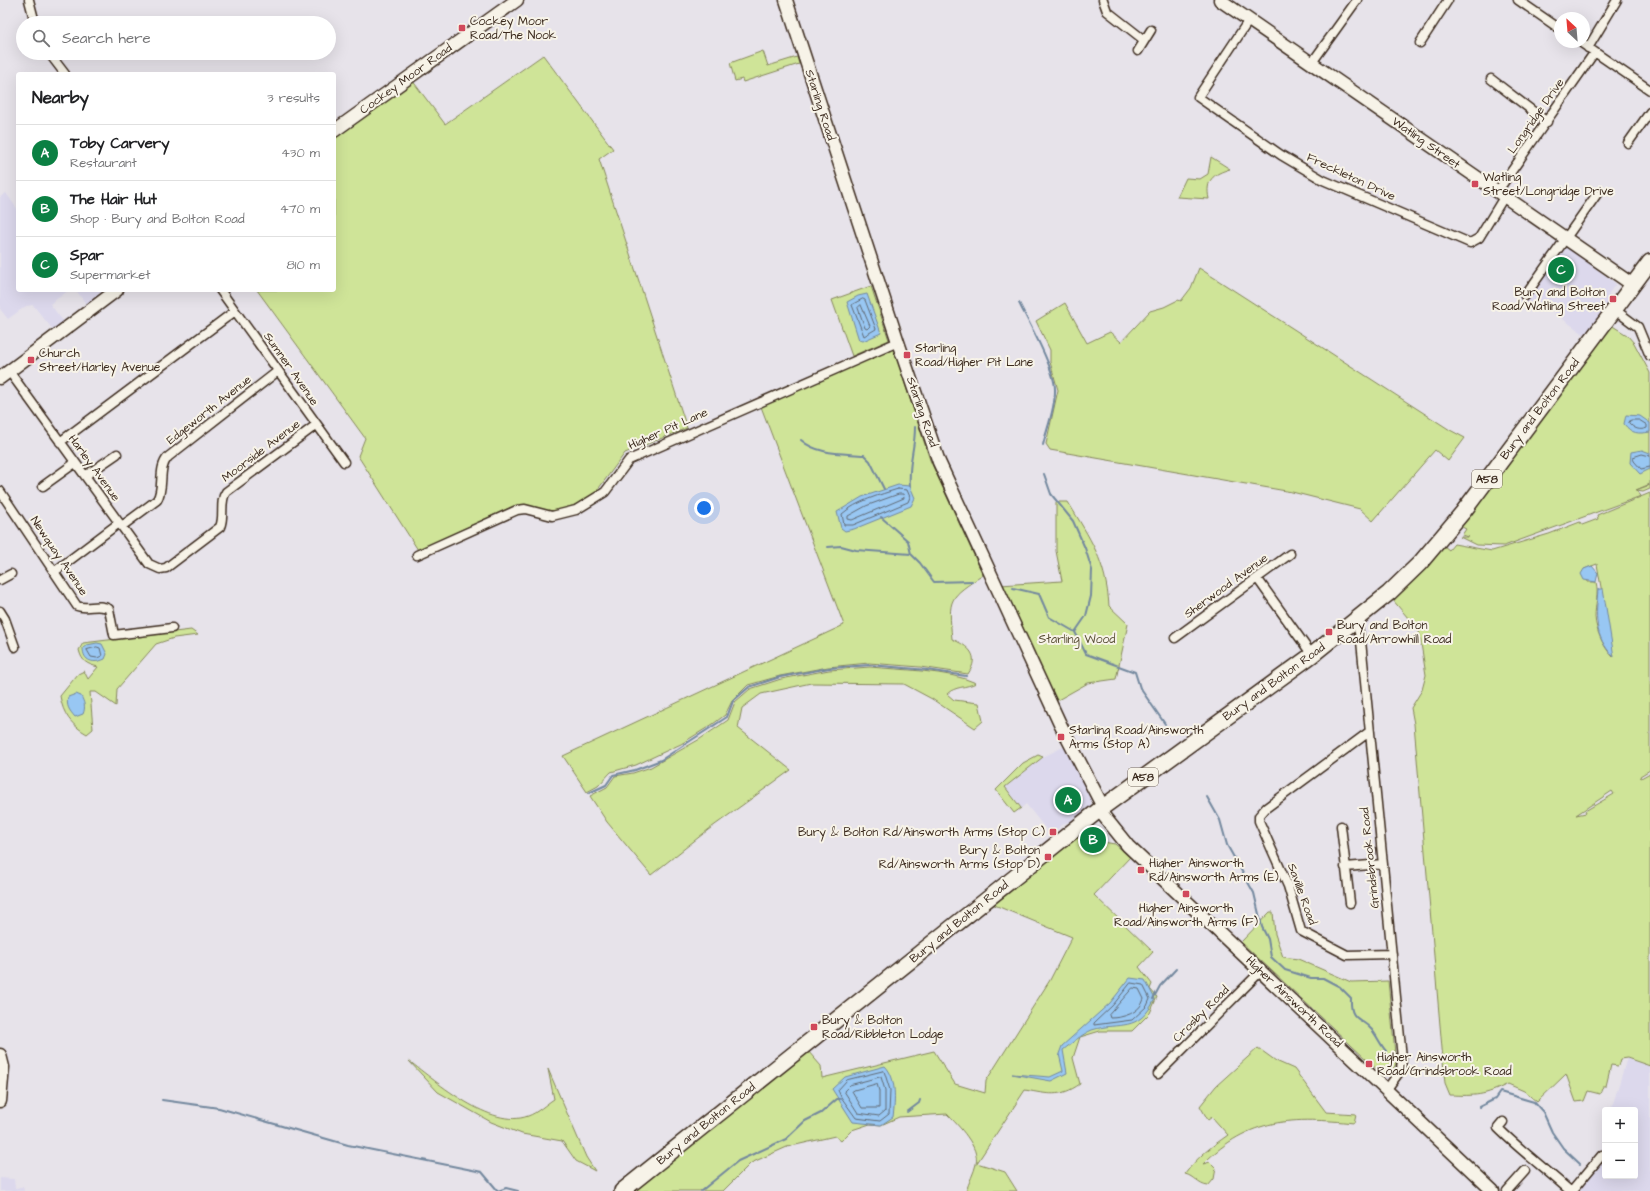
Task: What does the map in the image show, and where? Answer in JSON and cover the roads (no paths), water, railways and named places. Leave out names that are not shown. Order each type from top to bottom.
[{"type":"highway","name":"A58","points":[[1633,285],[1650,262]]},
{"type":"highway","name":"Bury and Bolton Road","points":[[622,1191],[1101,808],[1312,655],[1404,580],[1450,528],[1633,285]]},
{"type":"main road","name":"Cockey Moor Road","points":[[336,130],[517,0]]},
{"type":"main road","name":"Starling Road","points":[[786,0],[939,462],[1060,724],[1101,808]]},
{"type":"main road","name":"Watling Street","points":[[1220,0],[1565,240],[1633,285]]},
{"type":"main road","points":[[5,374],[114,292]]},
{"type":"main road","name":"Higher Ainsworth Road","points":[[1101,808],[1128,846],[1387,1089],[1493,1191]]},
{"type":"main road","points":[[0,1055],[3,1067],[0,1101]]},
{"type":"street","points":[[29,0],[33,16]]},
{"type":"street","points":[[1103,0],[1107,11],[1144,40]]},
{"type":"street","points":[[1312,64],[1357,0]]},
{"type":"street","points":[[1420,43],[1448,0]]},
{"type":"street","points":[[1518,0],[1554,25]]},
{"type":"street","name":"Longridge Drive","points":[[1500,195],[1591,50],[1617,0]]},
{"type":"street","name":"Freckleton Drive","points":[[1249,20],[1198,96],[1281,155],[1323,180],[1470,244],[1479,238],[1500,195]]},
{"type":"street","points":[[1138,51],[1151,30]]},
{"type":"street","points":[[1588,48],[1650,90]]},
{"type":"street","points":[[54,60],[63,72]]},
{"type":"street","points":[[1490,79],[1546,122]]},
{"type":"street","points":[[1628,143],[1650,112]]},
{"type":"street","points":[[1525,296],[1597,194]]},
{"type":"street","name":"Sumner Avenue","points":[[222,292],[344,462]]},
{"type":"street","points":[[1614,309],[1638,327],[1650,356]]},
{"type":"street","points":[[60,442],[235,310]]},
{"type":"street","name":"Higher Pit Lane","points":[[416,555],[518,510],[525,509],[552,516],[576,510],[605,492],[628,460],[898,342]]},
{"type":"street","name":"Edgeworth Avenue","points":[[54,572],[120,524],[157,500],[160,494],[163,465],[168,457],[278,371]]},
{"type":"street","name":"Harley Avenue","points":[[5,374],[60,442],[148,564],[160,569],[166,568]]},
{"type":"street","name":"Moorside Avenue","points":[[166,568],[220,527],[222,523],[223,498],[226,492],[316,425]]},
{"type":"street","points":[[85,476],[117,454]]},
{"type":"street","points":[[43,486],[75,462]]},
{"type":"street","name":"Newquay Avenue","points":[[1,496],[77,606],[104,606],[109,609],[114,635],[172,628]]},
{"type":"street","name":"Sherwood Avenue","points":[[1176,638],[1290,554]]},
{"type":"street","points":[[0,580],[11,574]]},
{"type":"street","points":[[1257,578],[1312,655]]},
{"type":"street","points":[[0,611],[5,619],[15,647]]},
{"type":"street","name":"Grindsbrook Road","points":[[1356,620],[1361,641],[1402,1065],[1399,1074],[1387,1089]]},
{"type":"street","name":"Saville Road","points":[[1369,732],[1266,808],[1259,816],[1259,821],[1288,886],[1301,931],[1348,955],[1392,954]]},
{"type":"street","points":[[1341,826],[1350,903]]},
{"type":"street","points":[[1345,867],[1383,864]]},
{"type":"street","name":"Crosby Road","points":[[1158,1074],[1261,971]]},
{"type":"street","points":[[1503,1122],[1498,1128],[1522,1152],[1539,1163],[1571,1191],[1602,1155]]},
{"type":"street","points":[[1507,1191],[1525,1171]]},
{"type":"water","points":[[867,294],[881,333],[863,341],[859,340],[847,302],[858,296]]},
{"type":"water","points":[[1626,415],[1640,416],[1650,423],[1650,432],[1639,433],[1630,430],[1624,424]]},
{"type":"water","points":[[1642,450],[1650,453],[1650,469],[1640,474],[1630,463],[1631,452]]},
{"type":"water","points":[[898,485],[910,486],[915,498],[911,506],[854,529],[845,531],[841,528],[837,512],[862,497]]},
{"type":"water","points":[[1592,566],[1598,573],[1596,582],[1584,580],[1581,574],[1584,569]]},
{"type":"water","points":[[1598,589],[1603,589],[1614,657],[1602,641],[1597,625]]},
{"type":"water","points":[[97,643],[102,644],[107,654],[105,659],[101,661],[90,661],[83,653],[83,648],[87,645]]},
{"type":"water","points":[[76,694],[81,696],[84,702],[84,711],[83,714],[75,717],[68,708],[67,700],[68,697]]},
{"type":"water","points":[[1130,978],[1145,980],[1155,999],[1149,1010],[1142,1017],[1135,1022],[1128,1024],[1088,1032],[1063,1050],[1067,1073],[1051,1081],[1012,1074],[1050,1077],[1063,1071],[1059,1054],[1062,1046],[1110,1003]]},
{"type":"water","points":[[885,1066],[892,1077],[893,1083],[895,1097],[893,1117],[881,1125],[853,1122],[832,1089],[845,1077]]},
{"type":"waterway","points":[[1019,303],[1047,360],[1054,382],[1054,405],[1043,445]]},
{"type":"waterway","points":[[910,486],[910,470],[915,427]]},
{"type":"waterway","points":[[801,440],[808,445],[823,451],[864,455],[870,461],[884,489]]},
{"type":"waterway","points":[[1044,474],[1051,494],[1073,521],[1085,548],[1092,570],[1091,596],[1086,616],[1075,632]]},
{"type":"waterway","points":[[881,517],[908,541],[911,554]]},
{"type":"waterway","points":[[828,547],[841,546],[856,550],[911,554],[920,563],[934,582],[972,581]]},
{"type":"waterway","points":[[1013,588],[1039,594],[1049,617],[1075,632],[1086,654],[1135,672],[1140,688],[1165,724]]},
{"type":"waterway","points":[[589,793],[606,785],[613,775],[635,770],[661,760],[727,717],[733,701],[749,687],[780,677],[829,668],[870,665],[927,670],[966,676]]},
{"type":"waterway","points":[[1207,797],[1220,820],[1227,845],[1254,893],[1262,927],[1268,939],[1271,957],[1285,970],[1311,978],[1323,978],[1340,987],[1351,998],[1351,1006],[1354,1015],[1372,1030],[1386,1051]]},
{"type":"waterway","points":[[1153,999],[1160,986],[1176,969]]},
{"type":"waterway","points":[[1479,1107],[1495,1099],[1500,1092],[1534,1102],[1543,1112],[1552,1132],[1563,1148],[1580,1164]]},
{"type":"waterway","points":[[701,1191],[738,1161],[786,1139],[805,1121],[821,1113],[837,1099],[840,1099]]},
{"type":"waterway","points":[[162,1100],[219,1108],[348,1145],[482,1172],[498,1191],[506,1188],[518,1191]]},
{"type":"waterway","points":[[907,1112],[919,1103],[920,1100]]},
{"type":"place","name":"Cockey Moor Road/The Nook","points":[[462,28]]},
{"type":"place","name":"Watling Street/Longridge Drive","points":[[1475,184]]},
{"type":"place","name":"Spar","points":[[1561,270]]},
{"type":"place","name":"Bury and Bolton Road/Watling Street","points":[[1613,299]]},
{"type":"place","name":"Starling Road/Higher Pit Lane","points":[[907,355]]},
{"type":"place","name":"Church Street/Harley Avenue","points":[[31,360]]},
{"type":"place","name":"Bury and Bolton Road/Arrowhill Road","points":[[1329,632]]},
{"type":"place","name":"Starling Road/Ainsworth Arms (Stop A)","points":[[1061,737]]},
{"type":"place","name":"Toby Carvery","points":[[1068,800]]},
{"type":"place","name":"Bury & Bolton Rd/Ainsworth Arms (Stop C)","points":[[1053,832]]},
{"type":"place","name":"The Hair Hut","points":[[1093,840]]},
{"type":"place","name":"Bury & Bolton Rd/Ainsworth Arms (Stop D)","points":[[1048,857]]},
{"type":"place","name":"Higher Ainsworth Rd/Ainsworth Arms (E)","points":[[1141,870]]},
{"type":"place","name":"Higher Ainsworth Road/Ainsworth Arms (F)","points":[[1186,894]]},
{"type":"place","name":"Bury & Bolton Road/Ribbleton Lodge","points":[[814,1027]]},
{"type":"place","name":"Higher Ainsworth Road/Grindsbrook Road","points":[[1369,1064]]},
{"type":"park label","name":"Starling Wood","points":[[1077,639]]}]
